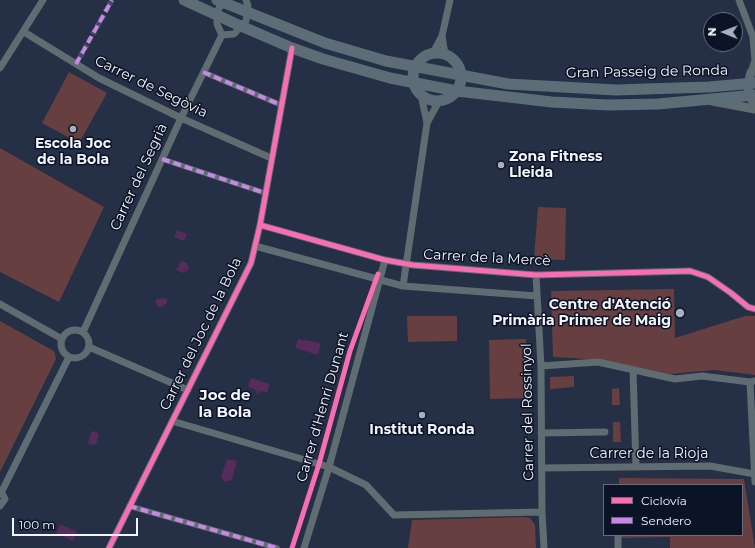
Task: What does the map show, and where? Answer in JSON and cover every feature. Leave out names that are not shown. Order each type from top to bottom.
[{"type":"main road","name":"Gran Passeig de Ronda","points":[[184,0],[292,48],[390,78],[457,91],[552,102],[608,105],[753,99]]},
{"type":"main road","name":"Gran Passeig de Ronda","points":[[222,1],[248,13],[325,43],[415,68],[508,84],[616,90],[669,89],[752,83]]},
{"type":"main road","points":[[433,54],[445,54],[455,62],[461,75],[457,91],[451,97],[439,101],[428,100],[421,95],[414,82],[415,68],[422,59],[433,54]]},
{"type":"street","points":[[0,68],[43,0]]},
{"type":"street","points":[[222,1],[218,8],[217,15],[217,24],[222,35],[234,34],[242,27],[248,13],[246,0]]},
{"type":"street","points":[[433,54],[442,36],[450,0]]},
{"type":"street","points":[[739,0],[754,40],[755,60],[752,83],[753,99]]},
{"type":"street","name":"Carrer de Segòvia","points":[[24,32],[99,78],[181,118],[271,158]]},
{"type":"street","name":"Carrer del Segrià","points":[[83,332],[162,158],[222,35]]},
{"type":"street","points":[[442,36],[445,54]]},
{"type":"street","name":"Carrer del Joc de la Bola","points":[[109,548],[251,263],[260,225],[292,48]]},
{"type":"street","points":[[203,72],[281,105]]},
{"type":"street","points":[[421,95],[427,123]]},
{"type":"street","points":[[403,286],[427,123],[439,101]]},
{"type":"street","points":[[709,101],[755,109]]},
{"type":"street","points":[[162,158],[265,194]]},
{"type":"street","name":"Carrer de la Mercè","points":[[260,225],[385,260],[406,264],[536,275],[690,271],[708,277],[748,307],[755,309]]},
{"type":"street","points":[[255,246],[403,286],[537,296]]},
{"type":"street","name":"Carrer d'Henri Dunant","points":[[304,548],[329,467],[385,260]]},
{"type":"street","name":"Carrer del Rossinyol","points":[[536,275],[541,366],[542,512],[544,548]]},
{"type":"street","points":[[0,304],[62,339]]},
{"type":"street","points":[[71,330],[83,332],[88,339],[89,347],[81,357],[69,357],[63,351],[62,339],[71,330]]},
{"type":"street","points":[[89,347],[188,390]]},
{"type":"street","points":[[0,506],[5,500],[0,493],[69,357]]},
{"type":"street","points":[[541,366],[598,362],[675,378],[702,376],[752,381],[755,477]]},
{"type":"street","points":[[632,370],[636,467]]},
{"type":"street","points":[[172,421],[329,467],[366,485],[394,515],[542,512]]},
{"type":"street","points":[[541,433],[605,432]]},
{"type":"street","name":"Carrer de la Rioja","points":[[542,468],[710,466],[755,477]]},
{"type":"street","points":[[129,506],[277,548]]},
{"type":"street","points":[[618,536],[618,548]]},
{"type":"shaded area","points":[[69,72],[107,93],[79,143],[42,123]]},
{"type":"shaded area","points":[[0,148],[104,207],[59,302],[0,272]]},
{"type":"shaded area","points":[[538,207],[566,208],[565,260],[534,259]]},
{"type":"shaded area","points":[[177,230],[187,234],[184,241],[174,237]]},
{"type":"shaded area","points":[[181,261],[187,263],[189,268],[183,273],[176,270]]},
{"type":"shaded area","points":[[674,289],[675,338],[745,316],[755,316],[755,375],[714,370],[670,374],[603,360],[553,357],[551,291]]},
{"type":"shaded area","points":[[164,298],[167,299],[167,303],[162,307],[157,306],[155,300]]},
{"type":"shaded area","points":[[407,316],[457,316],[457,341],[408,342]]},
{"type":"shaded area","points":[[0,321],[54,351],[56,359],[0,472]]},
{"type":"shaded area","points":[[298,339],[321,343],[318,355],[295,348]]},
{"type":"shaded area","points":[[526,339],[527,398],[490,399],[489,340]]},
{"type":"shaded area","points":[[574,376],[574,387],[550,389],[550,377]]},
{"type":"shaded area","points":[[251,378],[270,384],[267,393],[261,391],[257,394],[254,389],[248,387]]},
{"type":"shaded area","points":[[619,388],[620,405],[612,405],[612,389]]},
{"type":"shaded area","points":[[613,422],[620,422],[621,442],[613,442]]},
{"type":"shaded area","points":[[94,431],[97,432],[99,436],[96,444],[92,445],[88,443],[91,433]]},
{"type":"shaded area","points":[[227,459],[237,461],[232,480],[225,482],[221,477]]},
{"type":"shaded area","points":[[619,478],[744,479],[755,548],[670,548],[670,537],[620,538],[620,536],[743,536],[743,484],[619,484]]},
{"type":"shaded area","points":[[530,518],[535,525],[536,548],[408,548],[412,520]]},
{"type":"shaded area","points":[[60,524],[77,532],[73,541],[56,533]]},
{"type":"tunnel","points":[[76,64],[112,0]]},
{"type":"marked path","points":[[76,64],[112,0]]},
{"type":"marked path","points":[[203,72],[281,105]]},
{"type":"marked path","points":[[162,159],[265,193]]},
{"type":"marked path","points":[[129,506],[277,548]]},
{"type":"cycle path","points":[[109,548],[251,263],[260,225],[292,48]]},
{"type":"cycle path","points":[[260,225],[385,260],[413,265],[536,275],[690,271],[708,277],[748,307],[755,309]]},
{"type":"cycle path","points":[[292,548],[319,464],[350,351],[378,274]]},
{"type":"place","name":"Escola Joc de la Bola","points":[[73,129]]},
{"type":"place","name":"Zona Fitness Lleida","points":[[501,165]]},
{"type":"place","name":"Centre d'Atenció Primària Primer de Maig","points":[[680,313]]},
{"type":"place","name":"Institut Ronda","points":[[422,415]]},
{"type":"district","name":"Joc de la Bola","points":[[225,404]]}]
